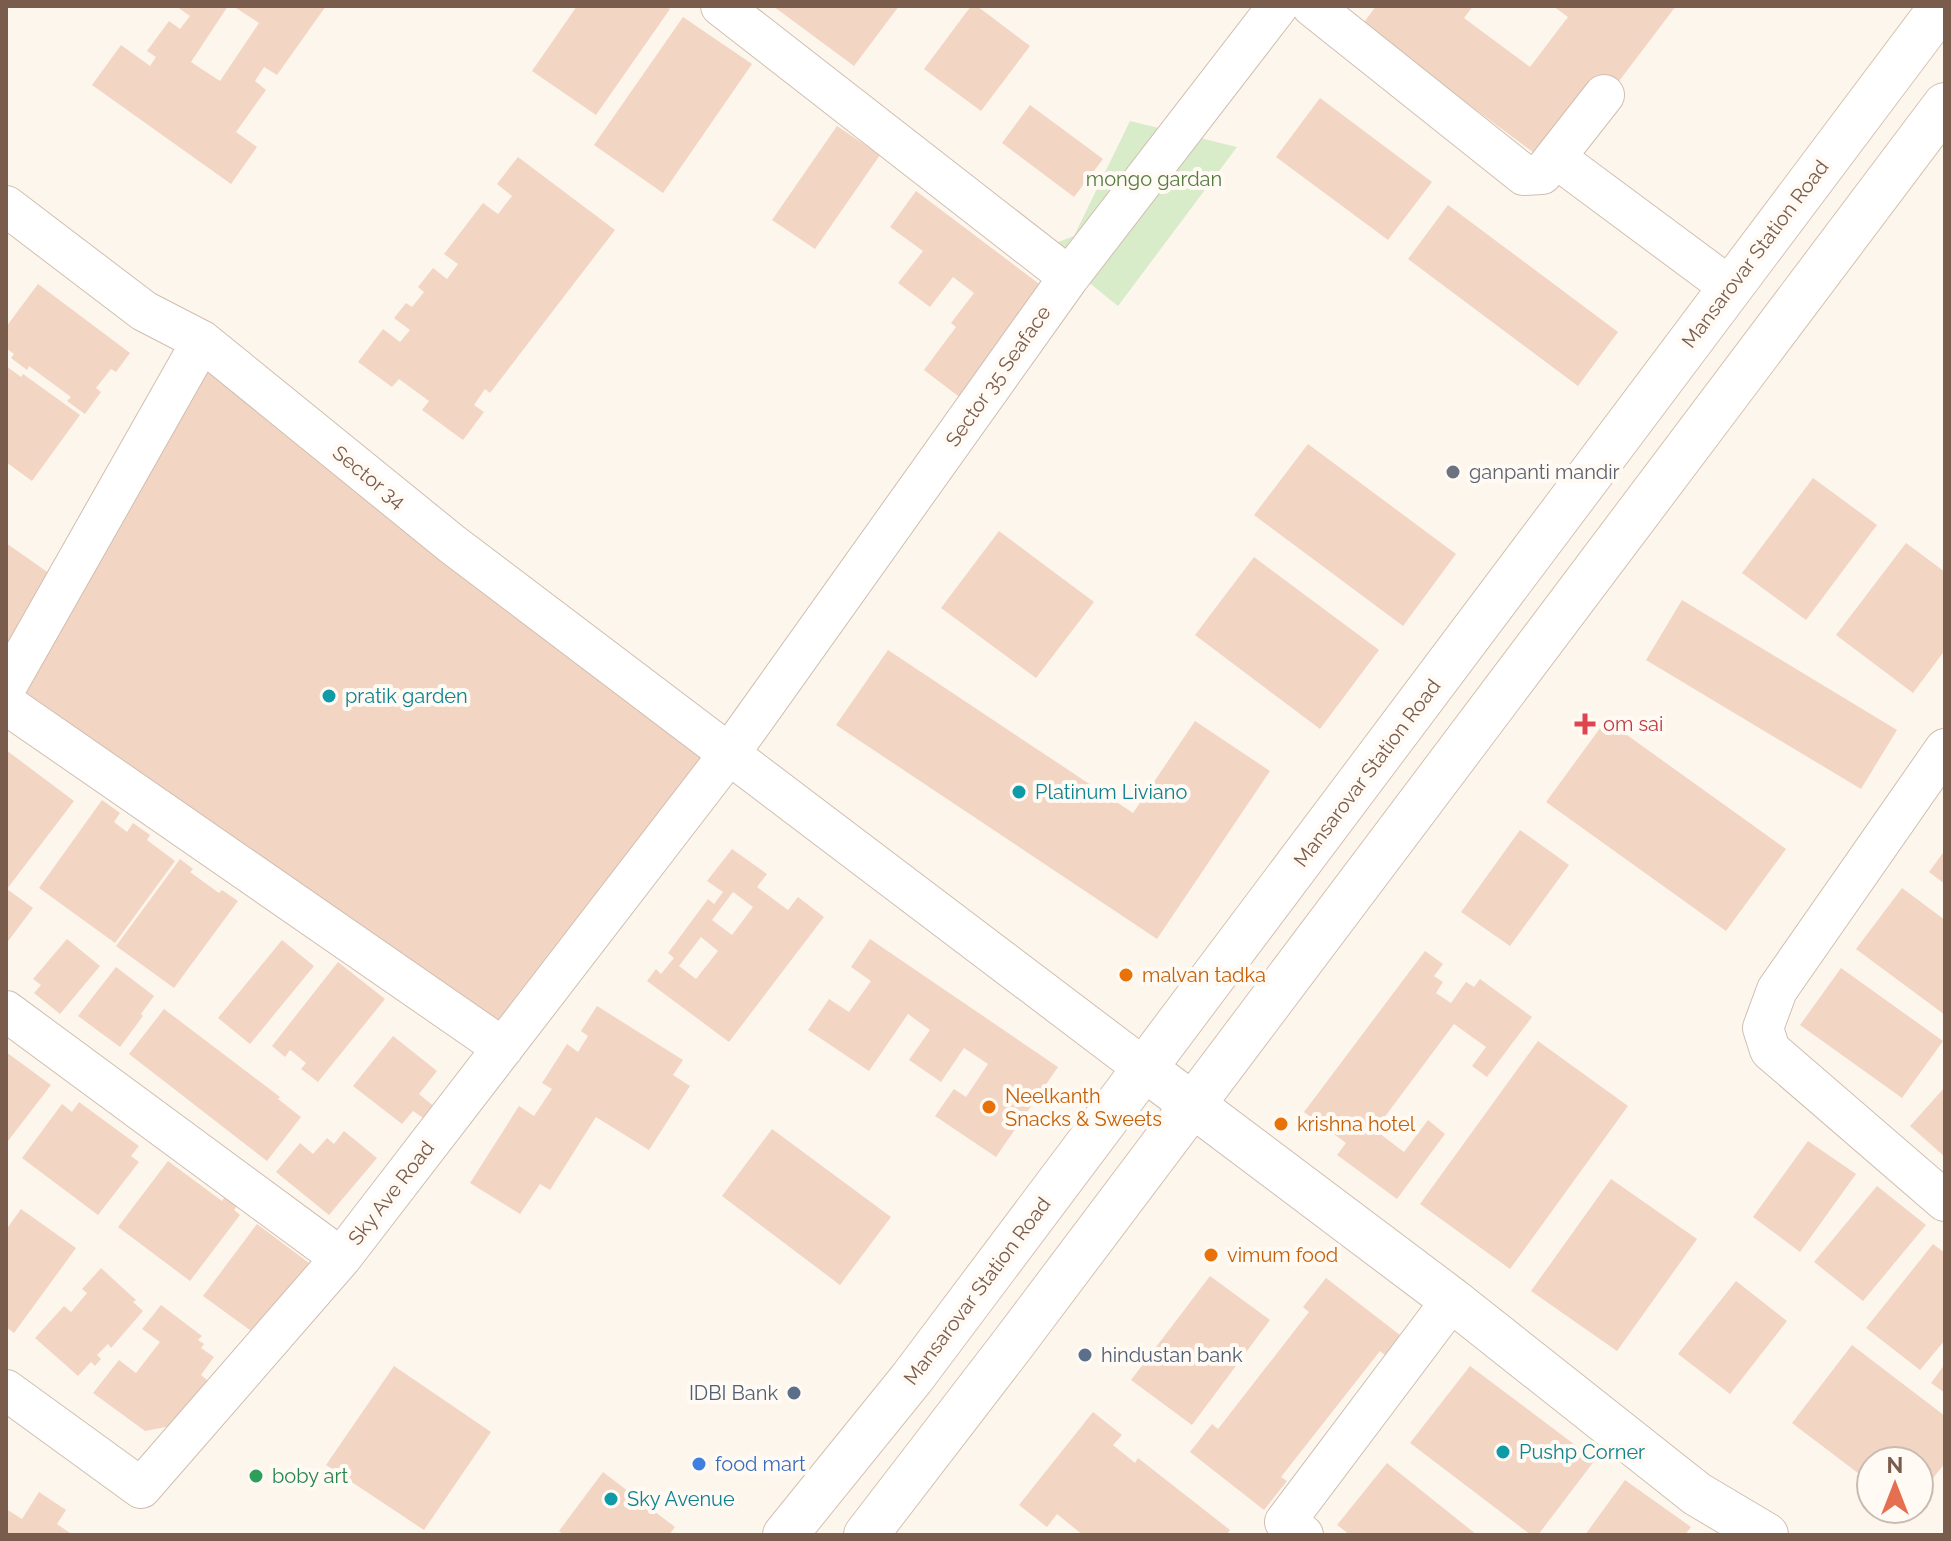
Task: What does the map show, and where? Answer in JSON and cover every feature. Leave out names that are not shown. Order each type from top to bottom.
[{"type":"main road","name":"Mansarovar Station Road","points":[[785,1535],[912,1378],[1942,6]]},
{"type":"main road","points":[[866,1535],[1193,1106],[1945,105]]},
{"type":"main road","points":[[1695,335],[1744,373]]},
{"type":"main road","points":[[1145,1069],[1452,1300],[1697,1494],[1766,1535]]},
{"type":"street","points":[[721,6],[1069,277]]},
{"type":"street","name":"Sector 35 Seaface","points":[[729,754],[1069,277],[1278,6]]},
{"type":"street","points":[[1324,10],[1518,172],[1532,176],[1542,174],[1604,95]]},
{"type":"street","points":[[1556,158],[1731,288]]},
{"type":"street","name":"Sector 34","points":[[6,206],[144,311],[202,341],[452,544],[1145,1069]]},
{"type":"street","points":[[6,687],[202,341]]},
{"type":"street","points":[[6,704],[503,1048]]},
{"type":"street","points":[[1945,749],[1777,990],[1763,1028],[1770,1050],[1945,1201]]},
{"type":"street","name":"Sky Ave Road","points":[[6,1390],[141,1488],[341,1258],[729,754]]},
{"type":"street","points":[[6,1011],[341,1258]]},
{"type":"street","points":[[1287,1531],[1452,1300]]},
{"type":"green space","name":"mongo gardan","points":[[1130,121],[1237,147],[1118,306],[1045,247],[1074,236]]},
{"type":"building","points":[[176,6],[228,6],[191,62],[220,81],[259,23],[233,6],[326,6],[277,75],[264,67],[255,81],[266,90],[236,132],[257,147],[231,184],[92,85],[121,45],[150,66],[156,57],[147,51],[169,21],[180,29],[190,16]]},
{"type":"building","points":[[577,6],[665,6],[670,9],[596,115],[532,71]]},
{"type":"building","points":[[773,6],[899,6],[854,66]]},
{"type":"building","points":[[971,6],[977,6],[1030,46],[981,111],[924,69]]},
{"type":"building","points":[[1376,6],[1473,6],[1464,18],[1530,67],[1568,17],[1553,6],[1676,6],[1613,89],[1545,161],[1362,25]]},
{"type":"building","points":[[683,17],[752,64],[663,193],[594,145]]},
{"type":"building","points":[[1320,98],[1432,182],[1388,240],[1276,157]]},
{"type":"building","points":[[1030,105],[1103,159],[1074,197],[1002,143]]},
{"type":"building","points":[[837,126],[880,155],[815,249],[772,220]]},
{"type":"building","points":[[518,157],[615,230],[490,393],[485,389],[474,405],[484,412],[463,440],[422,410],[429,401],[399,379],[392,387],[358,362],[383,329],[400,342],[410,330],[394,318],[406,303],[412,307],[424,292],[418,287],[433,268],[447,279],[458,264],[444,254],[483,203],[498,214],[512,196],[497,184]]},
{"type":"building","points":[[916,191],[1046,289],[962,399],[924,370],[956,327],[951,323],[974,293],[953,277],[930,307],[898,283],[923,251],[890,227]]},
{"type":"building","points":[[1448,205],[1618,332],[1578,386],[1408,259]]},
{"type":"building","points":[[38,284],[130,353],[116,372],[111,369],[96,388],[101,392],[85,414],[67,401],[71,397],[29,366],[27,370],[11,358],[14,354],[6,348],[6,327]]},
{"type":"building","name":"pratik garden","points":[[210,348],[722,748],[503,1048],[6,704]]},
{"type":"building","points":[[6,366],[21,377],[23,374],[80,415],[32,481],[6,462]]},
{"type":"building","points":[[1308,444],[1456,554],[1403,626],[1254,515]]},
{"type":"building","points":[[1813,478],[1877,525],[1806,620],[1742,573]]},
{"type":"building","points":[[999,531],[1094,602],[1036,678],[941,608]]},
{"type":"building","points":[[6,543],[63,583],[6,664]]},
{"type":"building","points":[[1906,543],[1945,572],[1945,650],[1913,693],[1836,635]]},
{"type":"building","points":[[1254,557],[1379,650],[1320,729],[1195,635]]},
{"type":"building","points":[[1682,600],[1897,730],[1861,789],[1646,660]]},
{"type":"building","name":"Platinum Liviano","points":[[888,650],[1133,813],[1195,721],[1270,771],[1157,939],[836,725]]},
{"type":"building","points":[[1606,720],[1786,849],[1726,931],[1546,802]]},
{"type":"building","points":[[6,750],[74,801],[7,889],[33,908],[6,944]]},
{"type":"building","points":[[102,800],[120,813],[114,822],[127,832],[133,823],[150,835],[147,840],[175,861],[115,943],[39,888]]},
{"type":"building","points":[[1520,830],[1569,865],[1510,946],[1461,912]]},
{"type":"building","points":[[732,849],[767,874],[757,887],[788,910],[798,897],[824,917],[729,1042],[647,981],[656,969],[661,974],[674,958],[668,953],[708,899],[714,904],[723,892],[707,881]],"holes":[[[733,892],[753,907],[732,935],[712,920]],[[701,937],[718,951],[696,979],[679,966]]]},
{"type":"building","points":[[1945,850],[1945,884],[1929,872]]},
{"type":"building","points":[[180,859],[193,869],[190,872],[219,893],[222,890],[238,901],[174,988],[116,946]]},
{"type":"building","points":[[1902,888],[1945,920],[1945,1015],[1856,949]]},
{"type":"building","points":[[67,939],[100,966],[60,1014],[34,993],[41,985],[33,979]]},
{"type":"building","points":[[870,939],[1058,1067],[996,1157],[935,1116],[954,1089],[966,1097],[988,1064],[964,1048],[941,1082],[909,1060],[930,1030],[908,1014],[869,1071],[808,1030],[829,999],[849,1012],[871,981],[851,967]]},
{"type":"building","points":[[282,940],[314,966],[250,1044],[218,1018]]},
{"type":"building","points":[[1425,951],[1443,964],[1434,976],[1443,982],[1436,993],[1451,1003],[1466,982],[1474,987],[1480,979],[1532,1017],[1487,1077],[1472,1066],[1486,1047],[1454,1024],[1375,1130],[1404,1152],[1428,1120],[1445,1134],[1397,1199],[1337,1155],[1346,1143],[1304,1112]]},
{"type":"building","points":[[338,962],[385,999],[318,1082],[301,1069],[306,1063],[290,1050],[285,1057],[272,1046]]},
{"type":"building","points":[[116,967],[154,996],[120,1047],[78,1016]]},
{"type":"building","points":[[1841,968],[1943,1041],[1902,1098],[1800,1025]]},
{"type":"building","points":[[597,1006],[683,1060],[673,1075],[690,1086],[649,1150],[596,1117],[550,1190],[540,1184],[520,1214],[470,1183],[519,1106],[534,1116],[552,1089],[542,1083],[567,1044],[578,1052],[588,1036],[581,1031]]},
{"type":"building","points":[[164,1009],[280,1097],[278,1099],[301,1117],[267,1161],[129,1054]]},
{"type":"building","points":[[393,1036],[437,1071],[419,1094],[436,1108],[426,1120],[413,1111],[402,1124],[353,1086]]},
{"type":"building","points":[[1538,1041],[1628,1106],[1510,1269],[1420,1204]]},
{"type":"building","points":[[6,1052],[51,1085],[8,1141],[6,1139]]},
{"type":"building","points":[[1945,1087],[1945,1157],[1910,1126]]},
{"type":"building","points":[[79,1102],[139,1146],[131,1156],[139,1162],[98,1215],[22,1158],[62,1104],[72,1112]]},
{"type":"building","points":[[772,1129],[891,1217],[840,1285],[722,1196]]},
{"type":"building","points":[[344,1131],[377,1158],[329,1215],[276,1172],[300,1143],[313,1154],[327,1138],[334,1144]]},
{"type":"building","points":[[1808,1141],[1856,1174],[1800,1252],[1753,1217]]},
{"type":"building","points":[[168,1161],[222,1201],[227,1194],[239,1203],[234,1210],[240,1215],[190,1281],[118,1227]]},
{"type":"building","points":[[1611,1179],[1697,1239],[1617,1351],[1531,1291]]},
{"type":"building","points":[[1877,1186],[1926,1225],[1863,1301],[1814,1262]]},
{"type":"building","points":[[21,1209],[76,1248],[14,1333],[6,1327],[6,1230]]},
{"type":"building","points":[[257,1224],[317,1269],[258,1336],[203,1296]]},
{"type":"building","points":[[1933,1244],[1945,1253],[1945,1340],[1920,1370],[1866,1328]]},
{"type":"building","points":[[101,1268],[136,1300],[133,1302],[143,1311],[111,1348],[108,1344],[97,1355],[101,1359],[95,1366],[91,1362],[78,1376],[35,1338],[64,1306],[71,1312],[87,1293],[82,1289]]},
{"type":"building","points":[[1210,1276],[1270,1320],[1192,1425],[1131,1380]]},
{"type":"building","points":[[1326,1278],[1400,1335],[1385,1355],[1380,1351],[1281,1477],[1287,1481],[1264,1510],[1190,1452],[1212,1424],[1218,1429],[1309,1312],[1303,1307]]},
{"type":"building","points":[[1736,1281],[1787,1321],[1730,1394],[1678,1354]]},
{"type":"building","points":[[161,1305],[202,1336],[198,1340],[204,1344],[201,1348],[214,1357],[201,1375],[212,1384],[181,1424],[145,1431],[93,1393],[119,1360],[136,1373],[160,1342],[142,1329]]},
{"type":"building","points":[[1852,1345],[1945,1416],[1945,1463],[1935,1476],[1935,1445],[1855,1445],[1855,1471],[1792,1423]]},
{"type":"building","points":[[1945,1364],[1945,1393],[1931,1383]]},
{"type":"building","points":[[394,1366],[491,1432],[424,1530],[326,1465]]},
{"type":"building","name":"Pushp Corner","points":[[1470,1366],[1595,1460],[1538,1535],[1531,1535],[1410,1443]]},
{"type":"building","points":[[1093,1412],[1122,1435],[1113,1445],[1135,1463],[1138,1458],[1230,1530],[1226,1535],[1083,1535],[1057,1514],[1047,1527],[1019,1505]]},
{"type":"building","points":[[1387,1463],[1477,1535],[1350,1535],[1337,1525]]},
{"type":"building","name":"Sky Avenue","points":[[603,1472],[675,1527],[669,1535],[564,1535],[559,1531]]},
{"type":"building","points":[[1625,1480],[1691,1527],[1685,1535],[1585,1535]]},
{"type":"building","points":[[39,1492],[66,1510],[57,1524],[73,1535],[6,1535],[6,1509],[22,1519]]},
{"type":"place","name":"ganpanti mandir","points":[[1453,472]]},
{"type":"place","name":"pratik garden","points":[[329,696]]},
{"type":"place","name":"om sai","points":[[1585,724]]},
{"type":"place","name":"Platinum Liviano","points":[[1019,792]]},
{"type":"place","name":"malvan tadka","points":[[1126,975]]},
{"type":"place","name":"Neelkanth Snacks & Sweets","points":[[989,1107]]},
{"type":"place","name":"krishna hotel","points":[[1281,1124]]},
{"type":"place","name":"vimum food","points":[[1211,1255]]},
{"type":"place","name":"hindustan bank","points":[[1085,1355]]},
{"type":"place","name":"IDBI Bank","points":[[794,1393]]},
{"type":"place","name":"Pushp Corner","points":[[1503,1452]]},
{"type":"place","name":"food mart","points":[[699,1464]]},
{"type":"place","name":"boby art","points":[[256,1476]]},
{"type":"place","name":"Sky Avenue","points":[[611,1499]]}]
